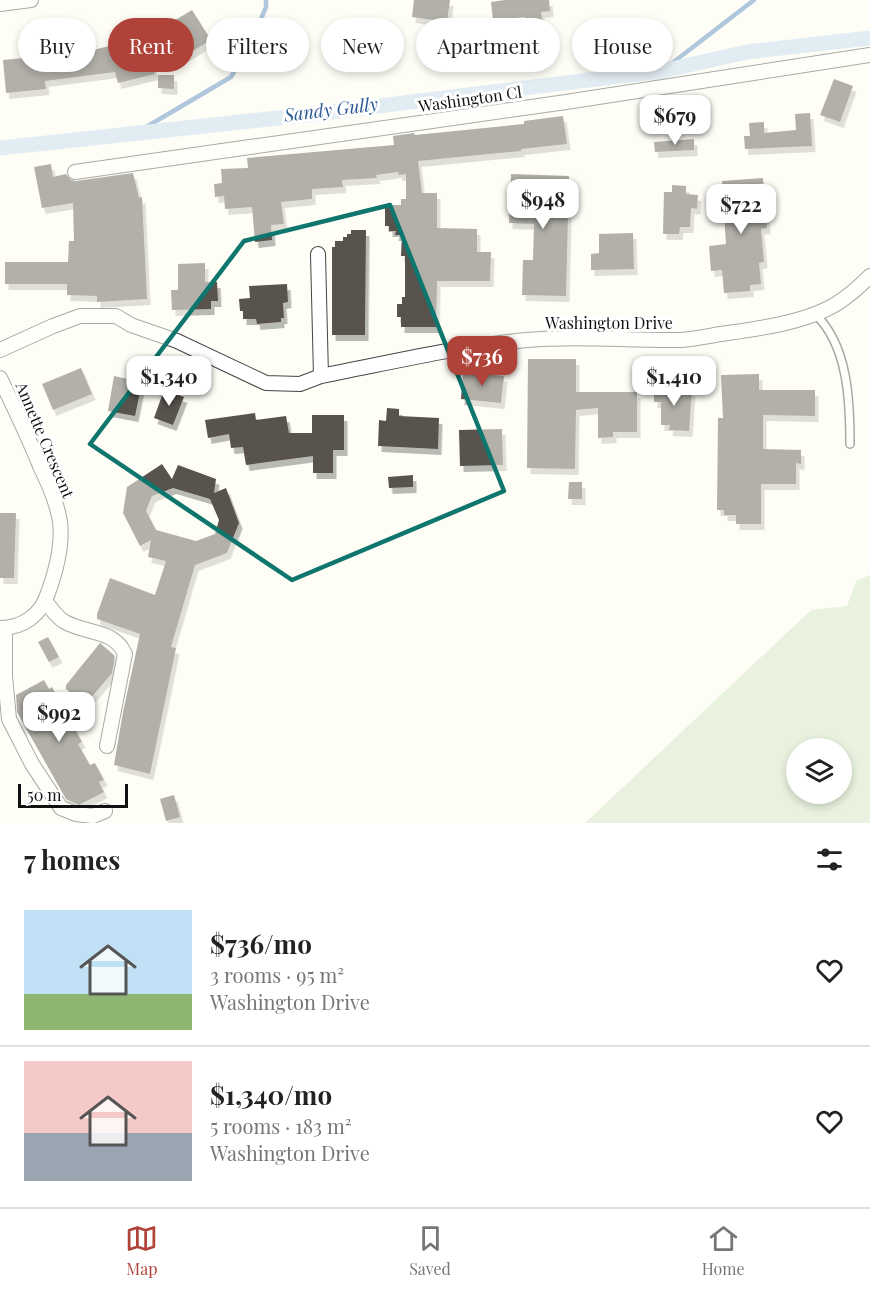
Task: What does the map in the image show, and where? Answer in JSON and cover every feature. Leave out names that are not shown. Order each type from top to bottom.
[{"type":"street","points":[[0,4],[32,0]]},
{"type":"street","name":"Washington Cl","points":[[75,172],[566,102],[870,55]]},
{"type":"street","points":[[318,254],[321,376]]},
{"type":"street","name":"Washington Drive","points":[[0,350],[80,316],[116,316],[131,325],[177,341],[266,382],[300,384],[321,376],[463,348],[527,340],[584,336],[632,340],[684,340],[757,328],[815,314],[846,298],[870,276]]},
{"type":"street","name":"Annette Crescent","points":[[0,378],[53,494],[60,522],[60,551],[45,601],[32,619],[20,625],[3,628]]},
{"type":"street","points":[[45,601],[63,622],[112,638],[120,644],[125,654],[107,746]]},
{"type":"street","points":[[3,628],[9,719],[32,764],[61,808],[76,814],[93,816],[105,811]]},
{"type":"lane","points":[[815,314],[826,324],[837,347],[844,373],[850,419],[850,444]]},
{"type":"highlighted area","points":[[390,205],[504,491],[292,580],[90,444],[244,241]]},
{"type":"green space","points":[[870,575],[870,823],[585,823],[811,610],[847,606],[856,581]]},
{"type":"building","points":[[414,0],[450,0],[448,18],[412,17]]},
{"type":"building","points":[[549,0],[550,11],[541,12],[542,18],[493,18],[491,2]]},
{"type":"building","points":[[192,10],[206,32],[206,43],[194,50],[194,18],[179,18]]},
{"type":"building","points":[[108,46],[108,72],[115,72],[45,81],[46,89],[6,93],[3,60],[18,59],[18,72],[96,72],[96,49]]},
{"type":"building","points":[[115,72],[155,72],[155,74],[118,83]]},
{"type":"building","points":[[158,75],[174,75],[174,89],[158,88]]},
{"type":"building","points":[[834,79],[853,86],[840,122],[820,115]]},
{"type":"building","points":[[810,113],[812,146],[745,149],[744,136],[750,136],[749,123],[764,122],[764,133],[796,130],[795,114]]},
{"type":"building","points":[[563,116],[567,144],[418,161],[422,193],[437,193],[437,228],[477,229],[477,252],[491,252],[490,281],[437,281],[436,327],[401,327],[401,317],[397,317],[397,304],[402,304],[402,297],[405,297],[405,256],[401,256],[402,235],[395,235],[396,231],[389,231],[389,226],[385,226],[385,205],[401,205],[401,199],[406,199],[406,174],[399,175],[398,172],[376,175],[377,178],[342,180],[343,187],[312,189],[312,199],[281,202],[284,224],[271,225],[272,240],[255,242],[252,207],[225,209],[224,196],[215,197],[214,184],[222,183],[221,169],[248,168],[247,158],[394,145],[393,136],[524,124],[524,121]]},
{"type":"building","points":[[694,139],[694,150],[655,152],[654,142]]},
{"type":"building","points":[[51,164],[53,177],[66,174],[71,180],[76,181],[133,173],[139,198],[142,197],[147,299],[97,302],[97,296],[67,295],[67,284],[5,284],[5,262],[68,262],[69,241],[74,241],[73,203],[42,208],[34,167]]},
{"type":"building","points":[[511,174],[569,176],[566,296],[522,295],[523,260],[533,260],[534,224],[509,223]]},
{"type":"building","points":[[763,178],[767,228],[761,229],[764,262],[759,263],[761,284],[750,285],[750,291],[724,293],[722,270],[711,271],[709,246],[726,244],[722,181]]},
{"type":"building","points":[[672,185],[686,186],[686,194],[698,195],[697,209],[691,208],[690,227],[680,227],[679,234],[663,234],[664,192],[672,192]]},
{"type":"building","points":[[351,230],[366,230],[365,335],[332,335],[332,247],[335,247],[335,241],[343,241],[343,237],[351,234]]},
{"type":"building","points":[[633,233],[634,269],[591,270],[591,254],[599,253],[599,234]]},
{"type":"building","points":[[205,263],[205,282],[217,282],[218,301],[211,301],[211,309],[172,310],[171,290],[178,290],[178,264]]},
{"type":"building","points":[[287,284],[288,302],[283,303],[284,318],[281,318],[281,322],[257,324],[256,319],[243,319],[239,299],[250,298],[249,286]]},
{"type":"building","points":[[528,359],[576,359],[576,392],[637,392],[637,432],[613,432],[613,437],[598,438],[598,408],[576,410],[575,469],[527,468]]},
{"type":"building","points":[[81,368],[92,394],[53,410],[42,384]]},
{"type":"building","points":[[463,372],[504,376],[501,403],[461,399]]},
{"type":"building","points":[[759,374],[759,390],[815,390],[815,416],[763,415],[763,449],[801,450],[801,464],[796,463],[796,484],[761,484],[761,524],[736,524],[736,515],[724,515],[724,510],[717,510],[718,418],[723,418],[721,375]]},
{"type":"building","points":[[114,376],[142,382],[135,416],[108,411]]},
{"type":"building","points":[[654,386],[692,390],[689,431],[669,430],[670,425],[661,425],[661,402],[654,402]]},
{"type":"building","points":[[164,390],[184,397],[173,425],[154,418]]},
{"type":"building","points":[[387,408],[399,409],[399,416],[439,418],[438,449],[378,446],[379,420],[386,421]]},
{"type":"building","points":[[255,413],[256,420],[286,416],[289,433],[312,433],[312,415],[344,415],[344,450],[333,450],[333,473],[313,473],[313,456],[246,465],[243,447],[231,448],[229,434],[208,438],[205,420]]},
{"type":"building","points":[[502,429],[503,465],[460,466],[459,430]]},
{"type":"building","points":[[162,464],[172,479],[178,465],[216,479],[214,493],[226,488],[239,523],[227,553],[195,565],[171,647],[176,648],[150,774],[114,765],[140,634],[97,619],[110,578],[155,595],[166,561],[148,557],[151,540],[140,546],[123,513],[127,487]],"holes":[[[173,488],[210,499],[219,520],[215,534],[196,541],[156,530],[146,511],[152,496]]]},
{"type":"building","points":[[413,475],[413,487],[389,488],[388,477]]},
{"type":"building","points":[[569,482],[582,482],[582,499],[568,499]]},
{"type":"building","points":[[0,513],[16,513],[14,578],[0,578]]},
{"type":"building","points":[[48,637],[59,657],[49,662],[38,642]]},
{"type":"building","points":[[100,643],[115,656],[112,673],[85,705],[66,689],[66,685]]},
{"type":"building","points":[[44,680],[49,689],[52,687],[82,742],[78,744],[90,765],[95,763],[104,780],[99,782],[104,792],[79,805],[66,799],[17,712],[16,695]]},
{"type":"building","points":[[174,795],[180,817],[166,821],[160,799]]},
{"type":"waterway","points":[[136,133],[231,77],[252,41],[266,7],[266,0]]},
{"type":"waterway","points":[[673,63],[754,0]]},
{"type":"waterway","name":"Sandy Gully","points":[[0,148],[306,115],[662,71],[747,52],[870,38]]}]
